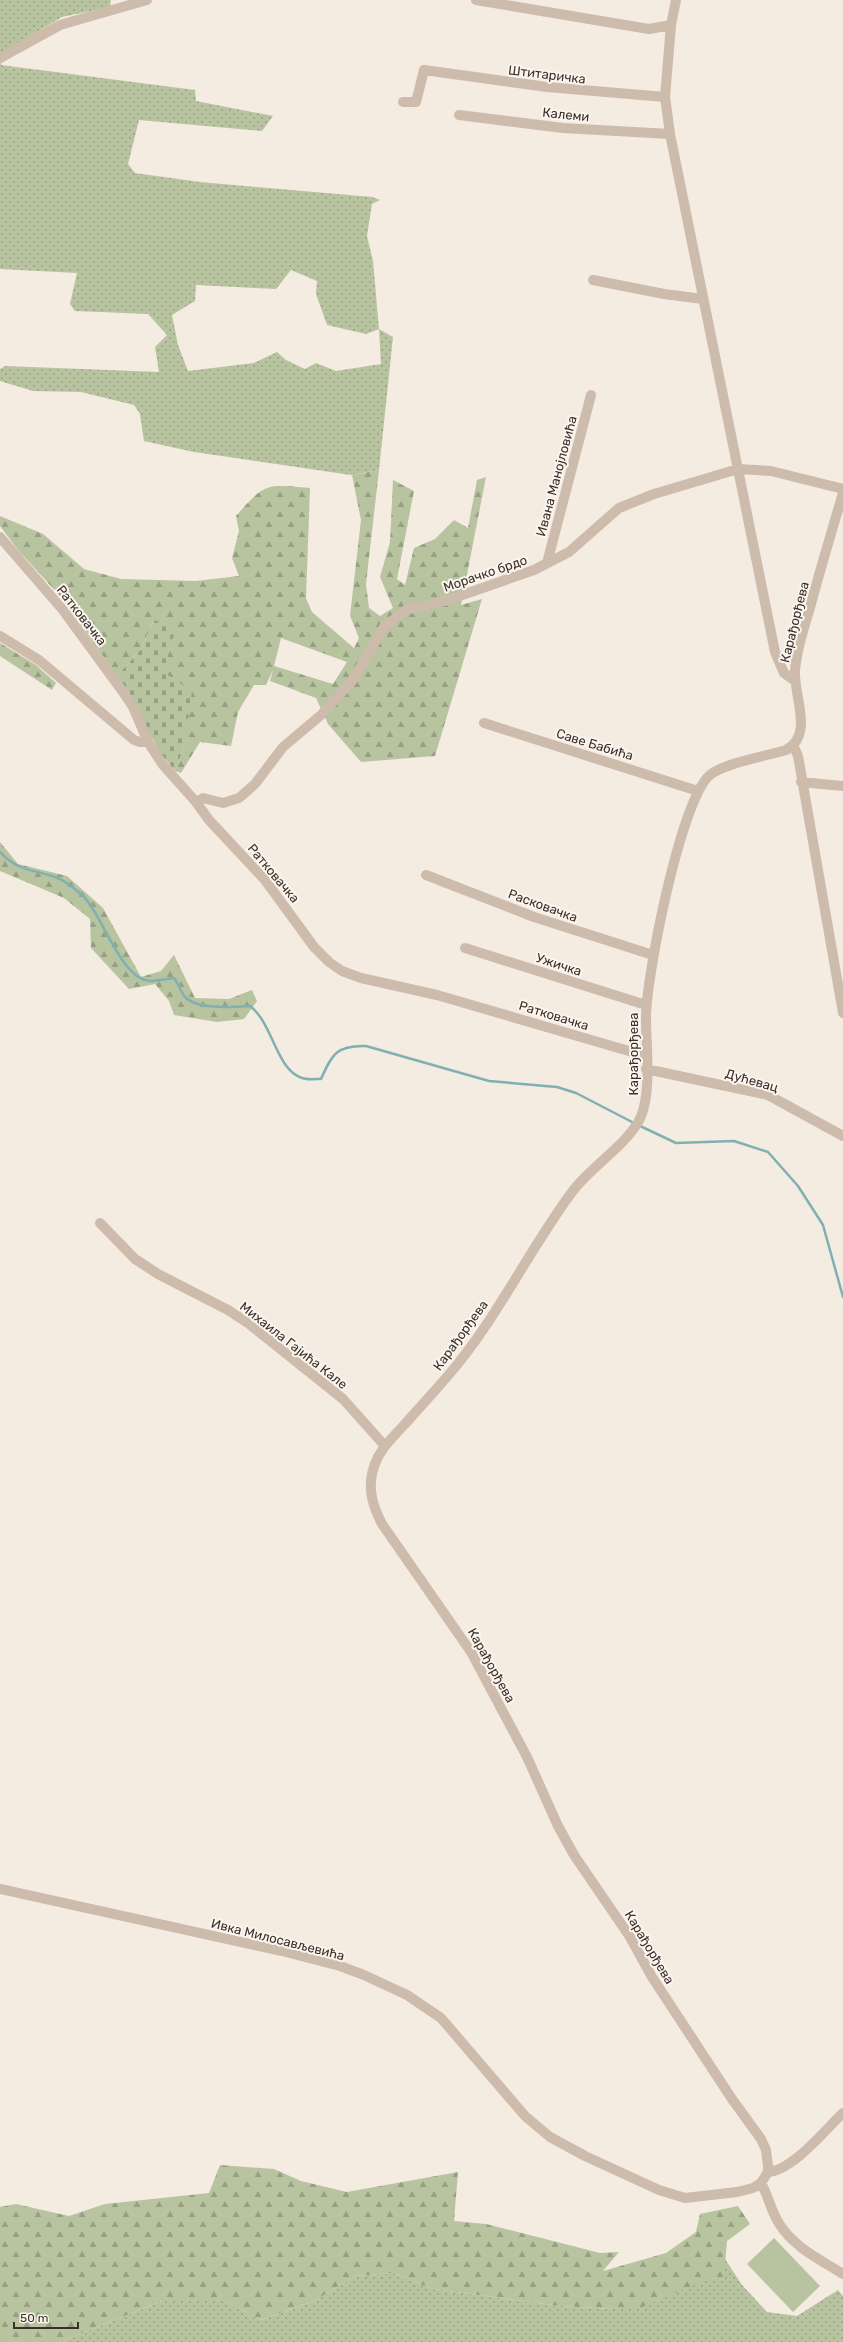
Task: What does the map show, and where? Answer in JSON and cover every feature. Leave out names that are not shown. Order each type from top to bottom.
[{"type":"street","points":[[0,58],[60,25],[147,0]]},
{"type":"street","points":[[476,0],[649,29],[670,25]]},
{"type":"street","points":[[676,0],[670,25],[665,97],[670,134],[775,652],[784,673],[795,681]]},
{"type":"street","name":"Штитаричка","points":[[403,102],[416,102],[422,73],[426,70],[547,88],[665,97]]},
{"type":"street","name":"Калеми","points":[[459,115],[578,129],[670,134]]},
{"type":"street","points":[[593,280],[664,294],[703,299]]},
{"type":"street","name":"Ивана Манојловића","points":[[547,563],[591,395]]},
{"type":"street","name":"Морачко брдо","points":[[196,802],[203,798],[222,802],[239,798],[255,784],[283,747],[321,716],[352,681],[384,626],[406,610],[445,601],[534,570],[569,552],[619,508],[654,494],[738,469],[771,471],[843,490]]},
{"type":"street","name":"Карађорђева","points":[[768,2172],[767,2157],[761,2140],[652,1977],[630,1937],[574,1855],[558,1826],[527,1756],[471,1652],[376,1513],[372,1503],[370,1487],[373,1469],[385,1446],[461,1360],[576,1187],[632,1131],[638,1123],[646,1100],[646,1005],[653,955],[682,832],[698,791],[708,776],[718,770],[786,750],[793,745],[799,737],[801,725],[795,681],[798,652],[843,493]]},
{"type":"street","name":"Ратковачка","points":[[0,537],[63,610],[124,692],[133,707],[148,742],[163,765],[196,802],[209,820],[265,880],[314,947],[329,962],[342,971],[361,978],[474,1005],[646,1056]]},
{"type":"street","points":[[0,636],[39,660],[134,740],[148,742]]},
{"type":"street","name":"Саве Бабића","points":[[484,723],[698,791]]},
{"type":"street","points":[[793,745],[798,756],[801,782],[843,1013]]},
{"type":"street","points":[[801,782],[843,786]]},
{"type":"street","name":"Расковачка","points":[[426,875],[534,917],[653,955]]},
{"type":"street","name":"Ужичка","points":[[465,948],[646,1005]]},
{"type":"street","name":"Дућевац","points":[[646,1070],[768,1095],[843,1136]]},
{"type":"street","name":"Михаила Гајића Кале","points":[[100,1222],[135,1259],[158,1274],[228,1310],[248,1323],[343,1399],[385,1446]]},
{"type":"street","name":"Ивка Милосављевића","points":[[0,1889],[282,1951],[340,1966],[364,1975],[407,1995],[441,2018],[525,2116],[550,2137],[585,2156],[659,2190],[685,2198],[737,2192],[753,2188],[762,2183]]},
{"type":"street","points":[[843,2113],[796,2158],[777,2170],[768,2172],[762,2183],[768,2196],[772,2212],[786,2234],[803,2250],[843,2274]]},
{"type":"green space","points":[[0,0],[111,0],[110,7],[62,17],[0,54]]},
{"type":"green space","points":[[0,59],[1,65],[195,90],[196,101],[273,116],[262,131],[139,120],[128,164],[135,173],[200,182],[372,197],[380,200],[372,204],[367,236],[373,261],[379,329],[393,337],[379,470],[351,475],[194,452],[144,441],[140,414],[134,405],[81,392],[33,391],[0,381],[0,369],[5,366],[159,372],[155,347],[167,335],[148,314],[75,311],[70,304],[77,273],[0,269]],"holes":[[[291,270],[317,281],[316,294],[327,325],[366,334],[379,329],[381,364],[336,371],[316,363],[305,369],[286,360],[277,352],[254,363],[188,371],[178,345],[172,315],[195,301],[196,285],[276,289]]]},
{"type":"green space","points":[[379,470],[366,584],[369,608],[380,616],[393,608],[380,577],[390,542],[393,480],[414,491],[397,579],[405,585],[414,548],[435,539],[454,520],[468,528],[477,480],[486,477],[461,605],[482,599],[435,756],[361,762],[328,724],[316,698],[270,681],[273,670],[266,685],[254,685],[238,712],[231,746],[200,742],[181,773],[175,771],[184,747],[163,672],[154,620],[141,649],[117,676],[60,596],[18,550],[0,526],[0,516],[43,534],[84,569],[121,579],[196,581],[239,576],[232,558],[239,531],[236,516],[254,496],[268,488],[284,486],[310,488],[306,598],[312,612],[354,648],[359,638],[350,616],[361,520],[352,475]],"holes":[[[281,638],[347,662],[333,684],[274,666]]]},
{"type":"green space","points":[[154,620],[176,628],[163,672],[192,691],[184,747],[175,771],[161,754],[117,676],[141,649]]},
{"type":"green space","points":[[0,643],[36,665],[56,683],[52,690],[0,656]]},
{"type":"green space","points":[[0,842],[18,864],[67,876],[103,908],[141,977],[161,971],[174,955],[195,998],[229,999],[252,990],[257,1001],[244,1019],[217,1022],[174,1015],[169,1001],[155,984],[129,989],[91,948],[90,919],[64,898],[0,871]]},
{"type":"green space","points":[[220,2165],[274,2169],[301,2181],[347,2192],[458,2172],[454,2221],[486,2224],[600,2253],[619,2252],[603,2271],[666,2253],[696,2232],[700,2214],[738,2206],[750,2224],[727,2241],[724,2278],[709,2279],[642,2307],[613,2309],[560,2306],[433,2289],[393,2273],[356,2276],[314,2301],[261,2320],[224,2301],[162,2301],[60,2342],[0,2342],[0,2207],[16,2204],[69,2216],[105,2204],[209,2193]]},
{"type":"green space","points":[[774,2238],[820,2286],[793,2312],[747,2264]]},
{"type":"green space","points":[[725,2259],[742,2285],[767,2312],[797,2316],[838,2290],[843,2296],[843,2342],[60,2342],[162,2301],[224,2301],[261,2320],[314,2301],[356,2276],[393,2273],[433,2289],[560,2306],[613,2309],[709,2279],[720,2278]]},
{"type":"waterway","points":[[0,852],[14,864],[28,870],[63,880],[82,895],[90,904],[121,958],[139,978],[150,981],[174,978],[185,997],[198,1004],[216,1007],[250,1006],[264,1023],[286,1066],[293,1073],[302,1078],[321,1079],[332,1057],[342,1049],[348,1047],[366,1046],[489,1081],[557,1087],[576,1093],[634,1123]]},
{"type":"waterway","points":[[638,1125],[676,1143],[734,1141],[768,1152],[798,1186],[823,1225],[843,1297]]}]
